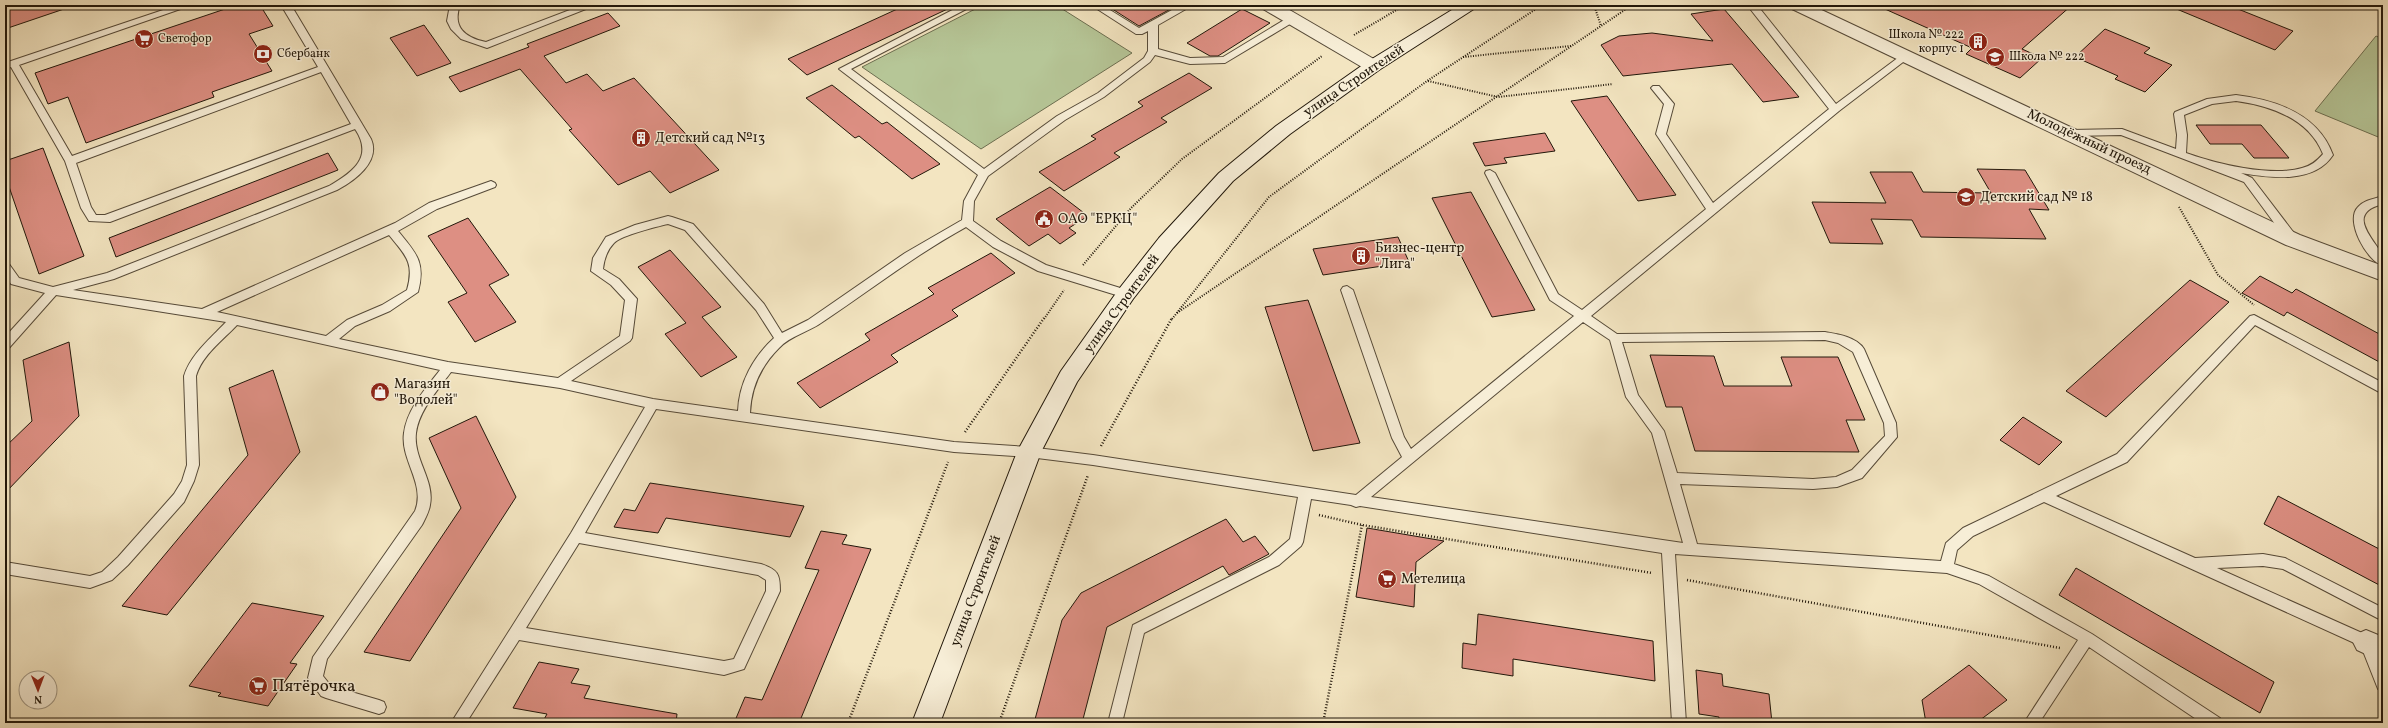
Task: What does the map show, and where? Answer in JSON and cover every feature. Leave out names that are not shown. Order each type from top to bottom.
[{"type":"street","points":[[1269,5],[1373,66]]},
{"type":"street","name":"улица Строителей","points":[[926,723],[1028,452],[1069,377],[1126,294],[1166,243],[1226,177],[1283,130],[1373,66],[1472,5]]},
{"type":"street","name":"Молодёжный проезд","points":[[1798,5],[2071,133],[2293,240],[2383,274]]},
{"type":"lane","points":[[187,5],[9,65],[70,161],[86,208],[93,218],[106,219],[356,125]]},
{"type":"lane","points":[[5,345],[53,291],[110,276],[333,188],[347,180],[360,167],[367,154],[368,142],[356,125],[286,5]]},
{"type":"lane","points":[[455,5],[450,14],[452,26],[472,43],[487,45],[591,5]]},
{"type":"lane","points":[[969,5],[844,69],[984,174]]},
{"type":"lane","points":[[1096,5],[1139,32],[1188,5]]},
{"type":"lane","points":[[1761,5],[1756,10],[1835,109]]},
{"type":"lane","points":[[1153,51],[1190,62],[1225,60],[1292,19]]},
{"type":"lane","points":[[967,222],[969,201],[984,174],[1061,118],[1101,95],[1147,60],[1153,51],[1153,25]]},
{"type":"lane","points":[[1356,502],[1409,456],[1582,317],[1835,109],[1906,56]]},
{"type":"lane","points":[[70,161],[324,68]]},
{"type":"lane","points":[[1656,88],[1669,104],[1661,134],[1712,209]]},
{"type":"lane","points":[[2181,154],[2182,135],[2179,114],[2192,106],[2222,99],[2241,98],[2283,110],[2302,120],[2317,132],[2326,144],[2328,155],[2322,164],[2294,174],[2255,172],[2207,164]]},
{"type":"lane","points":[[2071,133],[2122,132],[2248,180],[2293,240]]},
{"type":"lane","points":[[1490,173],[1554,297],[1615,338],[1824,336],[1841,339],[1858,350],[1890,423],[1891,437],[1857,474],[1837,482],[1813,484],[1672,478]]},
{"type":"lane","points":[[202,313],[391,230],[433,206],[491,185]]},
{"type":"lane","points":[[2383,200],[2374,201],[2362,208],[2357,218],[2360,231],[2383,262]]},
{"type":"lane","points":[[560,383],[579,366],[604,353],[626,338],[626,325],[631,310],[631,299],[615,282],[597,271],[599,258],[610,240],[638,228],[668,220],[689,227],[705,244],[760,306],[780,340]]},
{"type":"lane","points":[[967,222],[997,244],[1034,265],[1126,294]]},
{"type":"lane","points":[[744,416],[744,402],[752,380],[763,358],[780,340],[814,322],[875,280],[901,259],[967,222]]},
{"type":"lane","points":[[328,341],[351,323],[386,308],[412,292],[417,277],[417,264],[391,230]]},
{"type":"lane","points":[[5,267],[15,281],[53,291],[202,313],[448,367],[560,383],[653,404],[954,447],[1028,452],[1093,460],[1356,502],[1668,548],[1947,567],[1984,580],[2087,638],[2215,723]]},
{"type":"lane","points":[[1347,290],[1398,438],[1409,456]]},
{"type":"lane","points":[[1947,567],[1951,547],[1968,532],[2122,458],[2254,319],[2383,389]]},
{"type":"lane","points":[[5,568],[90,582],[107,576],[123,561],[179,498],[188,481],[193,465],[190,376],[193,366],[234,321]]},
{"type":"lane","points":[[1615,338],[1632,396],[1658,431],[1692,550]]},
{"type":"lane","points":[[379,707],[326,691],[316,678],[320,657],[417,521],[424,503],[424,490],[410,449],[410,433],[417,414],[448,367]]},
{"type":"lane","points":[[458,723],[576,537],[653,404]]},
{"type":"lane","points":[[1115,723],[1138,629],[1274,561],[1296,542],[1304,494]]},
{"type":"lane","points":[[2044,496],[2375,646],[2383,684]]},
{"type":"lane","points":[[516,633],[724,668],[738,664],[773,591],[774,577],[761,570],[576,537]]},
{"type":"lane","points":[[1668,548],[1679,723]]},
{"type":"lane","points":[[2195,564],[2263,560],[2285,564],[2383,615]]},
{"type":"lane","points":[[2031,723],[2087,638]]},
{"type":"path","points":[[999,723],[1093,460],[1174,315],[1269,197],[1427,81],[1542,5]]},
{"type":"path","points":[[1594,5],[1601,26]]},
{"type":"path","points":[[1174,315],[1632,5]]},
{"type":"path","points":[[1463,57],[1572,46]]},
{"type":"path","points":[[1427,81],[1498,97],[1613,84]]},
{"type":"path","points":[[2162,177],[2218,275],[2255,305]]},
{"type":"path","points":[[1302,511],[1362,524],[1670,576],[2078,652]]},
{"type":"path","points":[[1323,723],[1362,524]]},
{"type":"green space","points":[[983,5],[1056,5],[1132,53],[981,149],[862,67]]},
{"type":"green space","points":[[2376,36],[2383,39],[2383,139],[2315,111]]},
{"type":"building","points":[[5,5],[66,5],[67,8],[5,29]]},
{"type":"building","points":[[237,5],[260,5],[273,26],[249,34],[272,71],[212,92],[214,97],[86,143],[68,97],[48,104],[35,73]]},
{"type":"building","points":[[906,5],[956,5],[807,75],[788,59]]},
{"type":"building","points":[[1106,5],[1178,5],[1139,26]]},
{"type":"building","name":"Школа № 222 корпус 1","points":[[1876,5],[2072,5],[2022,49],[2042,58],[2020,78],[1966,54],[1972,48]]},
{"type":"building","points":[[2167,5],[2228,5],[2293,31],[2275,50]]},
{"type":"building","points":[[1242,9],[1270,23],[1218,56],[1210,56],[1187,43]]},
{"type":"building","points":[[1724,9],[1799,97],[1763,102],[1732,64],[1623,76],[1601,45],[1619,36],[1652,33],[1713,41],[1691,14]]},
{"type":"building","points":[[608,13],[620,26],[544,56],[566,83],[587,74],[603,91],[634,78],[719,170],[670,193],[650,171],[618,185],[569,130],[572,129],[520,69],[460,92],[449,77],[529,47],[527,44]]},
{"type":"building","points":[[424,25],[451,63],[417,76],[390,38]]},
{"type":"building","points":[[2105,29],[2150,48],[2144,53],[2172,65],[2145,92],[2115,79],[2118,76],[2075,57]]},
{"type":"building","points":[[1189,73],[1212,88],[1161,118],[1167,122],[1114,153],[1120,157],[1064,191],[1039,172],[1096,139],[1091,136],[1143,106],[1138,102]]},
{"type":"building","points":[[832,85],[882,124],[887,122],[940,164],[912,179],[859,136],[855,138],[806,98]]},
{"type":"building","points":[[1607,96],[1676,195],[1638,201],[1571,101]]},
{"type":"building","points":[[2196,125],[2261,125],[2289,158],[2254,158],[2242,144],[2210,144]]},
{"type":"building","points":[[1545,133],[1555,151],[1504,158],[1507,163],[1485,166],[1473,143]]},
{"type":"building","points":[[43,148],[84,256],[39,274],[5,175],[5,161]]},
{"type":"building","points":[[328,153],[338,170],[116,257],[109,238]]},
{"type":"building","points":[[1977,169],[2025,170],[2049,210],[2029,209],[2046,239],[1921,237],[1912,220],[1871,219],[1883,244],[1830,243],[1812,202],[1886,203],[1870,172],[1912,172],[1923,192],[1991,193]]},
{"type":"building","points":[[1050,187],[1088,216],[1069,228],[1076,233],[1060,244],[1048,234],[1029,246],[996,219]]},
{"type":"building","points":[[1471,192],[1535,310],[1492,317],[1432,198]]},
{"type":"building","points":[[468,218],[509,275],[489,285],[516,322],[475,342],[448,302],[467,293],[428,236]]},
{"type":"building","name":"Бизнес-центр \"Лига\"","points":[[1398,237],[1409,262],[1323,275],[1313,249]]},
{"type":"building","points":[[670,250],[721,307],[702,317],[737,357],[701,377],[665,334],[686,323],[638,267]]},
{"type":"building","points":[[991,253],[1015,273],[952,310],[958,316],[891,355],[898,362],[820,408],[797,383],[870,340],[865,334],[934,294],[928,288]]},
{"type":"building","points":[[2260,276],[2292,293],[2296,289],[2383,336],[2383,364],[2287,312],[2284,316],[2242,293]]},
{"type":"building","points":[[2190,280],[2229,302],[2106,417],[2066,391]]},
{"type":"building","points":[[1308,300],[1360,443],[1313,451],[1265,307]]},
{"type":"building","points":[[69,342],[79,416],[5,493],[5,447],[32,421],[23,360]]},
{"type":"building","points":[[1650,355],[1714,356],[1724,386],[1792,386],[1781,357],[1838,357],[1865,420],[1846,420],[1859,452],[1695,451],[1682,407],[1666,407]]},
{"type":"building","points":[[273,370],[300,452],[167,615],[122,606],[248,455],[229,388]]},
{"type":"building","points":[[476,416],[516,497],[410,661],[364,652],[461,508],[429,438]]},
{"type":"building","points":[[2023,417],[2062,442],[2039,465],[2000,440]]},
{"type":"building","points":[[650,483],[804,506],[790,537],[666,518],[658,533],[614,527],[624,509],[635,511]]},
{"type":"building","points":[[2278,496],[2383,551],[2383,587],[2264,524]]},
{"type":"building","points":[[1226,519],[1243,542],[1255,536],[1269,554],[1229,575],[1223,566],[1107,627],[1082,723],[1034,723],[1062,620],[1081,593]]},
{"type":"building","name":"Метелица","points":[[1367,528],[1444,541],[1416,562],[1414,607],[1356,597]]},
{"type":"building","points":[[821,531],[847,535],[842,544],[871,549],[799,723],[734,723],[745,697],[762,700],[819,570],[805,568]]},
{"type":"building","points":[[2076,568],[2274,682],[2260,713],[2059,595]]},
{"type":"building","points":[[252,603],[324,616],[290,663],[297,664],[268,706],[218,696],[221,693],[189,686]]},
{"type":"building","points":[[1478,614],[1653,641],[1655,681],[1513,659],[1513,676],[1462,668],[1463,643],[1476,645]]},
{"type":"building","points":[[539,662],[579,669],[571,683],[590,686],[584,698],[677,714],[676,723],[542,723],[547,714],[513,708]]},
{"type":"building","points":[[1969,665],[2007,700],[1976,723],[1926,723],[1922,700]]},
{"type":"building","points":[[1696,670],[1722,674],[1723,686],[1769,694],[1772,723],[1719,723],[1719,717],[1699,714]]},
{"type":"place","name":"Светофор","points":[[144,39]]},
{"type":"place","name":"Школа № 222 корпус 1","points":[[1978,42]]},
{"type":"place","name":"Сбербанк","points":[[263,54]]},
{"type":"place","name":"Школа № 222","points":[[1995,57]]},
{"type":"place","name":"Детский сад №13","points":[[641,138]]},
{"type":"place","name":"Детский сад № 18","points":[[1966,197]]},
{"type":"place","name":"ОАО \"ЕРКЦ\"","points":[[1044,219]]},
{"type":"place","name":"Бизнес-центр \"Лига\"","points":[[1361,256]]},
{"type":"place","name":"Магазин \"Водолей\"","points":[[380,392]]},
{"type":"place","name":"Метелица","points":[[1387,579]]},
{"type":"place","name":"Пятёрочка","points":[[258,686]]}]
